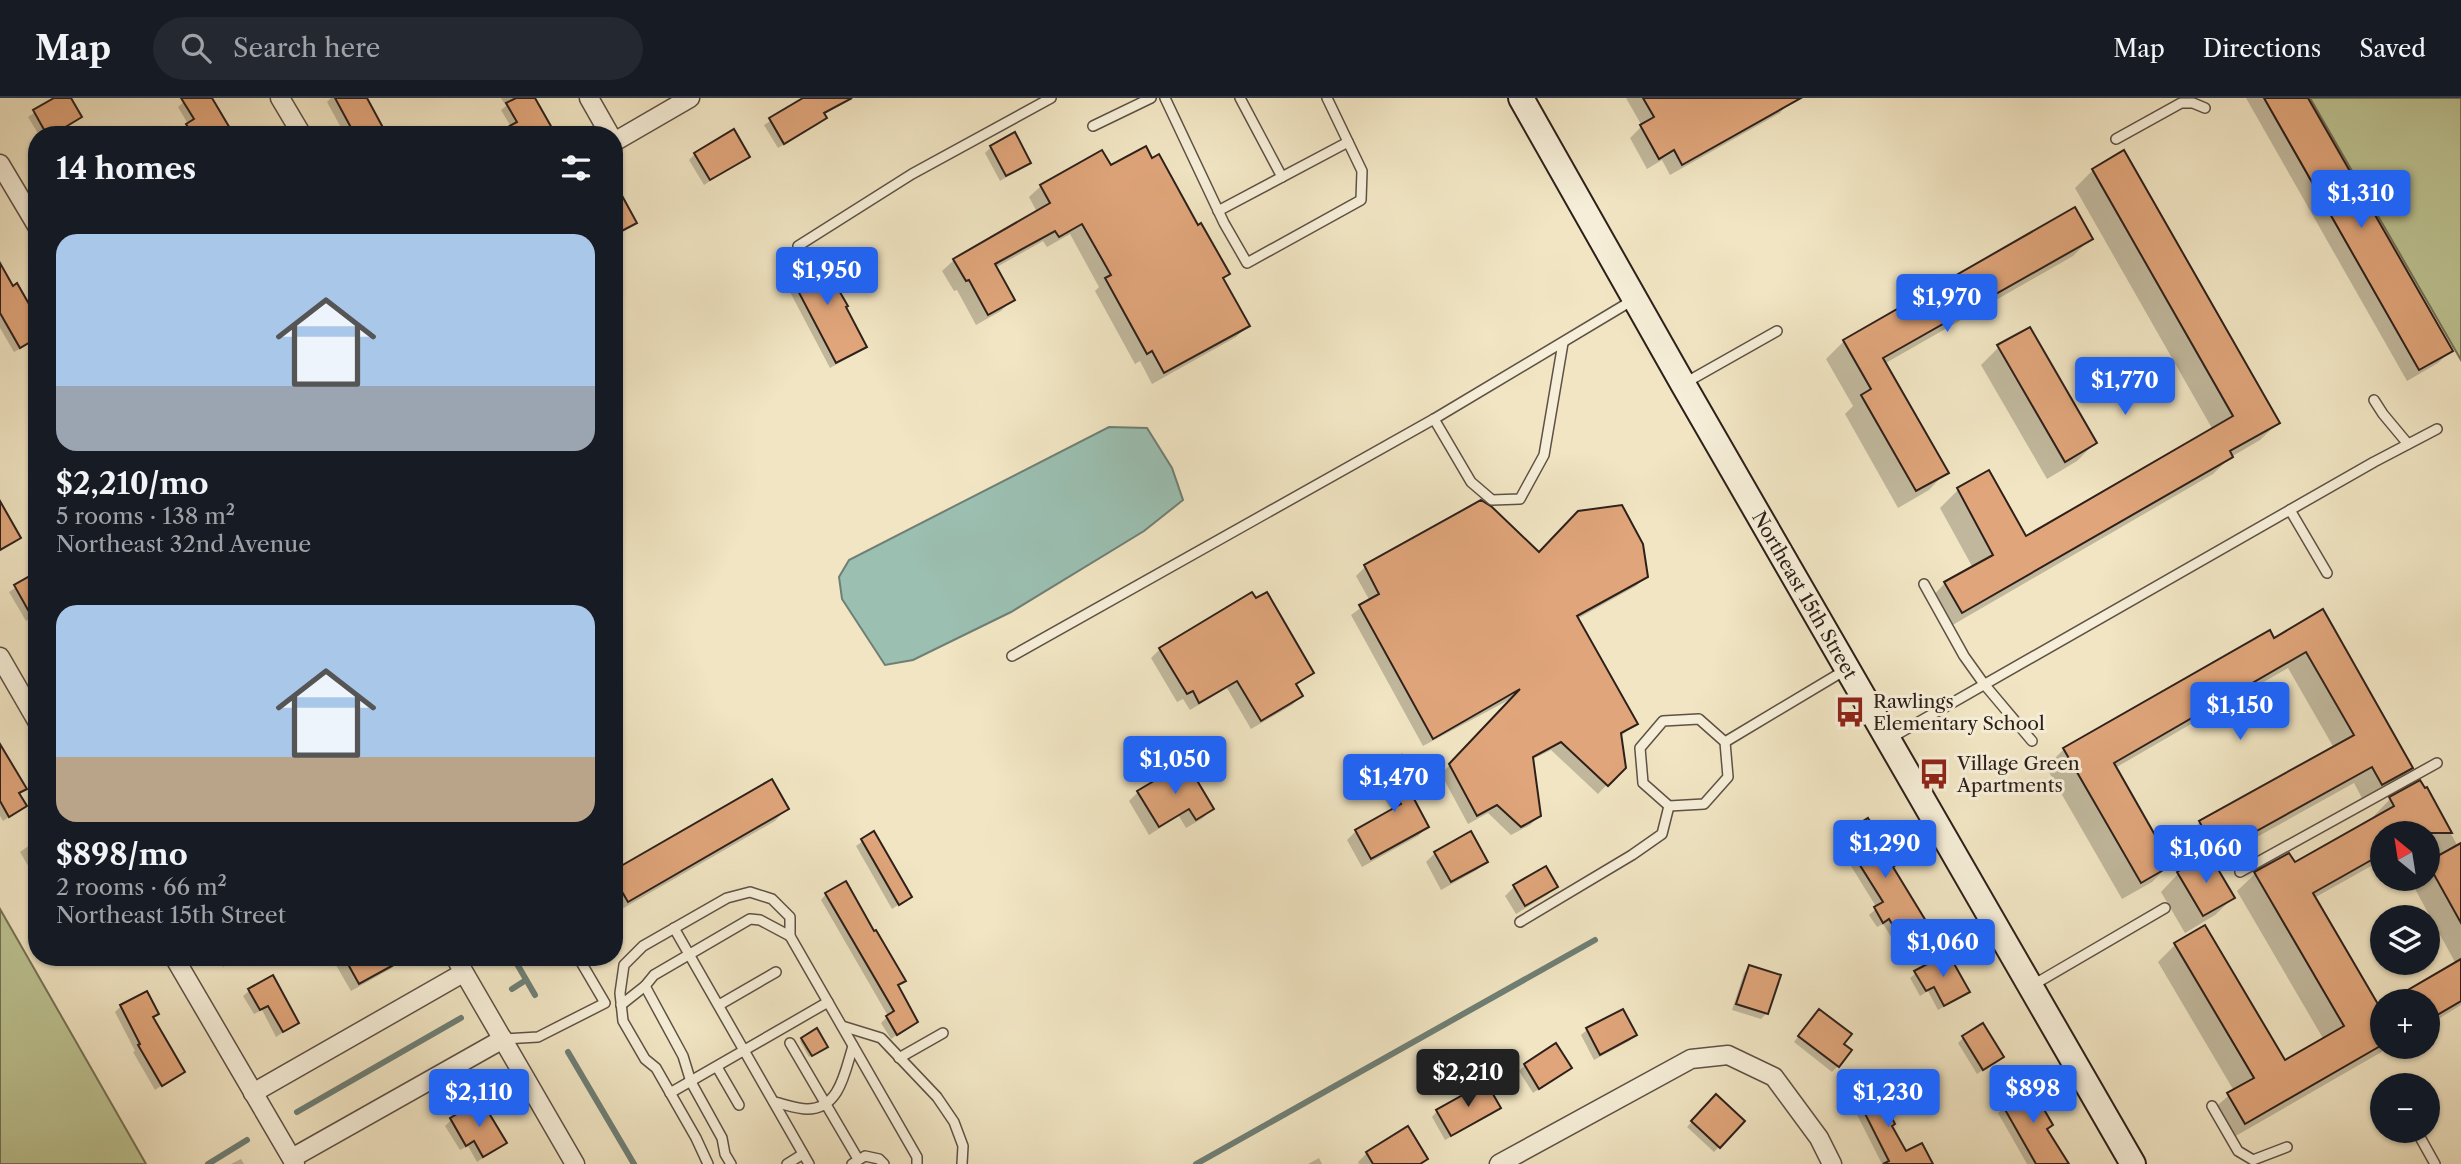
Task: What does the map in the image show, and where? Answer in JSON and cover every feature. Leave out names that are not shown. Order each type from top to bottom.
[{"type":"street","points":[[280,98],[297,126]]},
{"type":"street","points":[[589,98],[605,126]]},
{"type":"street","points":[[623,137],[690,98]]},
{"type":"street","name":"Northeast 15th Street","points":[[1521,98],[2133,1164]]},
{"type":"street","points":[[0,164],[28,211]]},
{"type":"street","points":[[0,657],[28,705]]},
{"type":"street","points":[[179,966],[294,1161],[503,1039]]},
{"type":"street","points":[[253,1093],[457,966]]},
{"type":"street","points":[[460,966],[575,1164]]},
{"type":"street","points":[[1499,1164],[1691,1059],[1728,1055],[1774,1077],[1819,1138],[1832,1164]]},
{"type":"lane","points":[[798,246],[912,174],[1051,98]]},
{"type":"lane","points":[[1093,126],[1151,98]]},
{"type":"lane","points":[[1165,98],[1218,211],[1247,262],[1361,200],[1362,172],[1326,98]]},
{"type":"lane","points":[[1240,98],[1282,177]]},
{"type":"lane","points":[[2116,139],[2181,103],[2193,103],[2205,108]]},
{"type":"lane","points":[[1218,211],[1348,142]]},
{"type":"lane","points":[[1012,656],[1434,419],[1636,298]]},
{"type":"lane","points":[[1683,384],[1777,331]]},
{"type":"lane","points":[[1434,419],[1471,482],[1492,500],[1520,499],[1544,456],[1563,343]]},
{"type":"lane","points":[[2374,400],[2408,444]]},
{"type":"lane","points":[[1888,739],[2437,429]]},
{"type":"lane","points":[[2290,510],[2327,573]]},
{"type":"lane","points":[[1924,584],[1984,684],[2032,741]]},
{"type":"lane","points":[[1725,742],[1847,668]]},
{"type":"lane","points":[[1699,719],[1725,742],[1728,777],[1704,804],[1669,806],[1643,783],[1640,748],[1663,722],[1699,719]]},
{"type":"lane","points":[[2240,872],[2437,763]]},
{"type":"lane","points":[[1520,922],[1632,855],[1661,834],[1669,806]]},
{"type":"lane","points":[[708,1164],[656,1068],[645,1059],[623,1021],[620,993],[624,965],[643,946],[674,928],[727,898],[750,892],[772,898],[790,916],[790,936],[916,1157],[917,1164]]},
{"type":"lane","points":[[2031,986],[2165,908]]},
{"type":"lane","points":[[621,1005],[654,975],[750,919],[760,920],[790,936]]},
{"type":"lane","points":[[674,928],[809,1164]]},
{"type":"lane","points":[[583,966],[605,1003]]},
{"type":"lane","points":[[719,1005],[776,972]]},
{"type":"lane","points":[[645,986],[683,1056],[691,1082],[722,1138],[731,1164]]},
{"type":"lane","points":[[503,1039],[538,1037],[620,993]]},
{"type":"lane","points":[[670,1093],[828,1002]]},
{"type":"lane","points":[[842,1026],[881,1038],[937,1097],[954,1122],[963,1146],[962,1164]]},
{"type":"lane","points":[[899,1058],[943,1033]]},
{"type":"lane","points":[[790,1043],[855,1161],[872,1157],[884,1164]]},
{"type":"lane","points":[[774,1102],[807,1109],[826,1105],[839,1089],[853,1046]]},
{"type":"lane","points":[[717,1067],[739,1105]]},
{"type":"lane","points":[[2212,1106],[2238,1151],[2253,1160],[2287,1147]]},
{"type":"lane","points":[[2423,1143],[2435,1164]]},
{"type":"lane","points":[[787,1164],[803,1154]]},
{"type":"green space","points":[[2310,98],[2461,98],[2461,360]]},
{"type":"green space","points":[[0,909],[28,958],[28,966],[33,966],[146,1164],[0,1164]]},
{"type":"shaded area","points":[[1109,427],[1147,428],[1172,468],[1183,500],[1144,531],[1011,612],[913,660],[885,665],[842,599],[839,577],[849,560]]},
{"type":"building","points":[[54,98],[71,98],[82,117],[67,126],[42,126],[33,110]]},
{"type":"building","points":[[181,98],[212,98],[229,126],[187,126],[186,124],[194,119]]},
{"type":"building","points":[[335,98],[367,98],[382,126],[350,126]]},
{"type":"building","points":[[516,98],[535,98],[551,126],[510,126],[517,122],[506,103]]},
{"type":"building","points":[[803,98],[852,98],[824,113],[827,118],[784,144],[769,118]]},
{"type":"building","points":[[1643,98],[1801,98],[1682,165],[1674,150],[1659,159],[1640,125],[1654,117]]},
{"type":"building","points":[[2264,98],[2308,98],[2453,351],[2419,370]]},
{"type":"building","points":[[734,129],[750,157],[710,180],[694,153]]},
{"type":"building","points":[[1015,132],[1031,163],[1006,176],[990,146]]},
{"type":"building","points":[[1146,146],[1152,158],[1159,154],[1198,225],[1201,223],[1230,274],[1223,278],[1250,326],[1164,373],[1152,351],[1147,354],[1105,278],[1111,275],[1082,224],[1059,237],[1055,231],[995,264],[1015,300],[988,315],[969,280],[966,281],[953,259],[1050,203],[1040,185],[1102,150],[1111,165]]},
{"type":"building","points":[[2124,150],[2280,423],[2230,451],[2233,457],[1962,613],[1944,582],[1993,555],[1957,488],[1989,470],[2026,536],[2233,416],[2092,169]]},
{"type":"building","points":[[623,197],[637,223],[623,230]]},
{"type":"building","points":[[2075,207],[2093,239],[1883,358],[1949,473],[1916,491],[1861,395],[1871,389],[1843,340]]},
{"type":"building","points":[[816,251],[848,306],[846,307],[867,347],[836,363],[786,268]]},
{"type":"building","points":[[0,263],[13,286],[17,283],[28,302],[28,343],[20,348],[0,313]]},
{"type":"building","points":[[2030,327],[2097,443],[2065,462],[1997,345]]},
{"type":"building","points":[[1481,500],[1492,507],[1539,552],[1578,511],[1622,505],[1643,544],[1648,577],[1577,616],[1638,724],[1621,733],[1626,768],[1608,786],[1561,742],[1533,757],[1541,816],[1521,827],[1497,805],[1477,816],[1449,764],[1520,689],[1433,739],[1359,605],[1379,594],[1364,565]]},
{"type":"building","points":[[0,501],[21,538],[0,550]]},
{"type":"building","points":[[28,577],[28,610],[14,585]]},
{"type":"building","points":[[1252,592],[1256,598],[1267,592],[1314,673],[1296,684],[1303,696],[1261,721],[1237,681],[1199,703],[1193,691],[1187,694],[1159,648]]},
{"type":"building","points":[[2323,609],[2413,768],[2382,785],[2372,767],[2217,853],[2199,821],[2354,735],[2306,652],[2114,763],[2172,865],[2141,883],[2063,748],[2270,630],[2274,638]]},
{"type":"building","points":[[0,744],[27,789],[19,793],[27,806],[9,817],[0,801]]},
{"type":"building","points":[[1402,755],[1414,774],[1404,780],[1429,827],[1371,859],[1355,830],[1401,804],[1380,769]]},
{"type":"building","points":[[1186,762],[1214,809],[1196,820],[1189,809],[1159,827],[1137,791]]},
{"type":"building","points":[[772,779],[789,809],[628,902],[623,893],[623,865]]},
{"type":"building","points":[[2420,780],[2425,788],[2427,787],[2452,833],[2440,833],[2440,821],[2370,821],[2370,861],[2313,893],[2370,990],[2370,1052],[2245,1124],[2227,1093],[2254,1078],[2174,943],[2205,925],[2285,1060],[2344,1026],[2254,872],[2289,853],[2295,862],[2394,806],[2389,797]]},
{"type":"building","points":[[1868,818],[1897,864],[1893,867],[1929,926],[1903,942],[1889,919],[1883,923],[1874,907],[1883,902],[1841,835]]},
{"type":"building","points":[[874,831],[912,897],[899,905],[861,839]]},
{"type":"building","points":[[1471,831],[1488,862],[1451,882],[1434,852]]},
{"type":"building","points":[[2461,843],[2461,923],[2440,885],[2440,855]]},
{"type":"building","points":[[2209,854],[2235,898],[2203,916],[2177,872]]},
{"type":"building","points":[[1546,866],[1558,887],[1525,906],[1513,885]]},
{"type":"building","points":[[846,881],[906,981],[898,985],[918,1022],[897,1035],[886,1016],[894,1011],[825,893]]},
{"type":"building","points":[[1948,953],[1970,992],[1944,1006],[1934,987],[1926,991],[1914,971]]},
{"type":"building","points":[[2461,959],[2461,1001],[2440,1013],[2440,989],[2410,989],[2434,975],[2440,975],[2440,971]]},
{"type":"building","points":[[1749,965],[1781,975],[1768,1014],[1736,1004]]},
{"type":"building","points":[[349,966],[392,966],[359,984]]},
{"type":"building","points":[[273,975],[299,1023],[283,1032],[268,1006],[260,1010],[248,989]]},
{"type":"building","points":[[147,991],[159,1014],[153,1017],[185,1072],[162,1086],[138,1045],[140,1044],[120,1005]]},
{"type":"building","points":[[1623,1009],[1637,1035],[1600,1055],[1586,1028]]},
{"type":"building","points":[[1819,1009],[1852,1034],[1844,1044],[1852,1050],[1839,1067],[1798,1036]]},
{"type":"building","points":[[1983,1023],[2004,1057],[1983,1070],[1962,1036]]},
{"type":"building","points":[[817,1028],[828,1047],[812,1056],[801,1038]]},
{"type":"building","points":[[1556,1043],[1572,1068],[1539,1089],[1524,1064]]},
{"type":"building","points":[[1872,1080],[1906,1151],[1922,1143],[1933,1164],[1883,1164],[1889,1161],[1853,1090]]},
{"type":"building","points":[[2027,1080],[2053,1125],[2047,1129],[2069,1164],[2036,1164],[2003,1106],[2013,1099],[2008,1091]]},
{"type":"building","points":[[1486,1082],[1501,1108],[1451,1136],[1436,1110]]},
{"type":"building","points":[[1716,1094],[1745,1121],[1720,1148],[1691,1121]]},
{"type":"building","points":[[481,1100],[507,1143],[483,1157],[474,1141],[466,1146],[450,1118]]},
{"type":"building","points":[[1408,1126],[1428,1159],[1420,1164],[1373,1164],[1366,1152]]},
{"type":"waterway","points":[[1196,1164],[1595,940]]},
{"type":"waterway","points":[[518,966],[535,995]]},
{"type":"waterway","points":[[512,989],[526,980]]},
{"type":"waterway","points":[[297,1112],[461,1018]]},
{"type":"waterway","points":[[568,1052],[634,1164]]},
{"type":"waterway","points":[[208,1164],[247,1140]]},
{"type":"place","name":"Rawlings Elementary School","points":[[1850,712]]},
{"type":"place","name":"Village Green Apartments","points":[[1934,774]]}]
